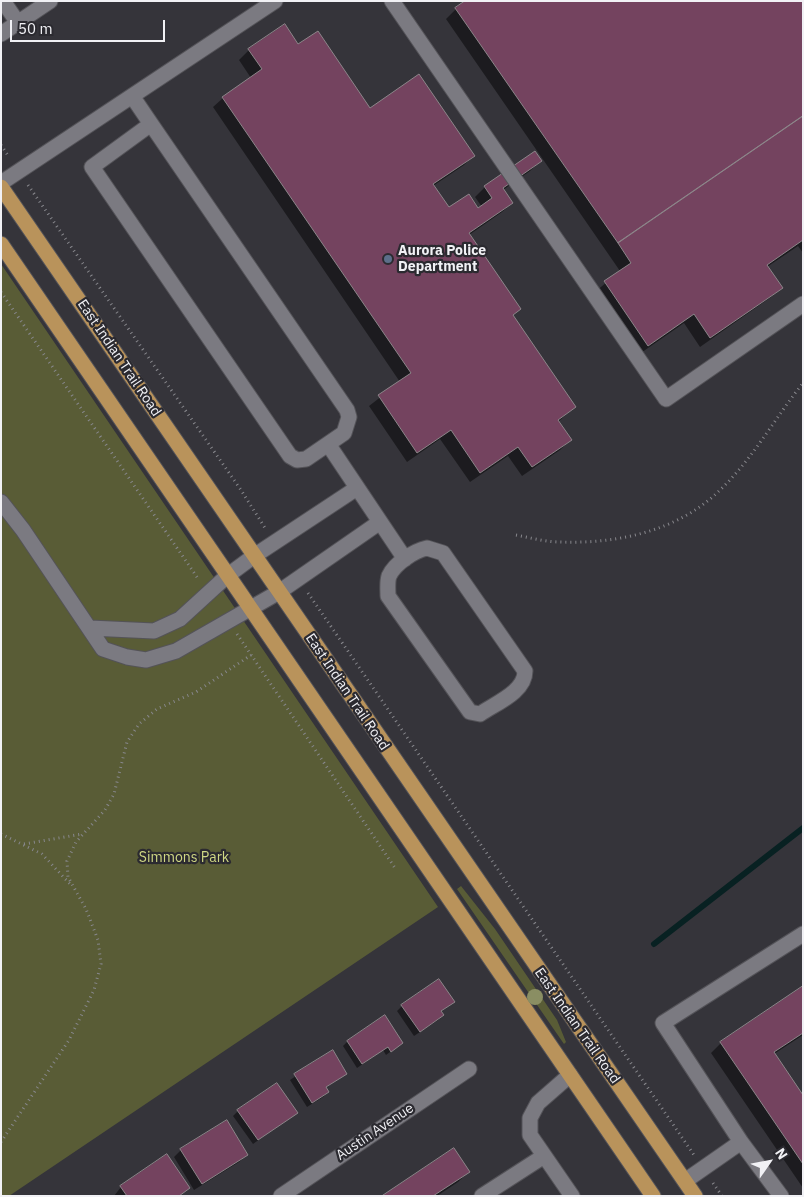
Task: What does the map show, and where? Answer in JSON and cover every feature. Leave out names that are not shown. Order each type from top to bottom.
[{"type":"main road","name":"East Indian Trail Road","points":[[1,187],[695,1196]]},
{"type":"main road","points":[[1,244],[653,1196]]},
{"type":"street","points":[[3,1],[18,23]]},
{"type":"street","points":[[1,34],[50,1]]},
{"type":"street","points":[[1,183],[275,1]]},
{"type":"street","points":[[392,1],[666,399],[803,304]]},
{"type":"street","points":[[132,96],[347,410],[349,417],[344,433],[306,459],[297,460],[290,456],[92,167],[151,124]]},
{"type":"street","points":[[328,444],[406,559]]},
{"type":"street","points":[[90,628],[154,632],[180,619],[227,576],[254,556],[357,488]]},
{"type":"street","points":[[3,505],[23,530],[103,649],[127,657],[146,660],[176,651],[279,592],[380,522]]},
{"type":"street","points":[[427,548],[443,552],[525,671],[525,679],[521,687],[480,714],[470,712],[388,596],[389,576],[406,559],[427,548]]},
{"type":"street","points":[[782,1196],[741,1142],[663,1023],[803,934]]},
{"type":"street","name":"Austin Avenue","points":[[281,1196],[469,1069]]},
{"type":"street","points":[[570,1075],[538,1104],[530,1118],[530,1135],[572,1196]]},
{"type":"street","points":[[685,1181],[741,1142]]},
{"type":"street","points":[[482,1196],[544,1156]]},
{"type":"path","points":[[1,292],[208,593]]},
{"type":"path","points":[[516,536],[559,542],[592,542],[640,535],[678,520],[699,508],[720,490],[803,383]]},
{"type":"path","points":[[228,621],[395,868]]},
{"type":"path","points":[[1,1142],[70,1040],[94,990],[101,964],[98,940],[86,909],[68,877],[67,861],[83,834],[105,810],[114,794],[127,742],[139,724],[157,709],[196,692],[251,656]]},
{"type":"path","points":[[1,834],[42,854],[75,891]]},
{"type":"path","points":[[23,845],[83,834]]},
{"type":"path","points":[[580,986],[690,1149]]},
{"type":"path","points":[[716,1187],[722,1196]]},
{"type":"green space","name":"Simmons Park","points":[[1,264],[438,907],[9,1196],[1,1196]]},
{"type":"green space","points":[[461,886],[495,929],[557,1020],[566,1042],[564,1044],[457,889]]},
{"type":"building","points":[[465,1],[803,1],[803,116],[618,243],[455,8]]},
{"type":"building","points":[[285,24],[298,44],[318,31],[370,108],[419,74],[475,156],[433,184],[449,207],[469,194],[478,208],[492,198],[484,186],[535,151],[542,161],[503,188],[513,203],[469,233],[521,309],[513,315],[576,407],[558,420],[572,440],[532,467],[518,447],[480,473],[451,430],[417,453],[378,395],[411,373],[222,97],[262,69],[248,49]]},
{"type":"building","points":[[803,116],[803,240],[767,265],[783,288],[710,338],[694,314],[648,346],[604,281],[631,263],[618,243]]},
{"type":"building","points":[[439,979],[455,1002],[441,1011],[444,1015],[420,1032],[401,1005]]},
{"type":"building","points":[[803,986],[803,1033],[774,1052],[803,1095],[803,1164],[720,1042]]},
{"type":"building","points":[[385,1015],[403,1043],[391,1052],[388,1047],[362,1064],[347,1041]]},
{"type":"building","points":[[333,1050],[347,1074],[326,1087],[329,1092],[312,1103],[294,1074]]},
{"type":"building","points":[[277,1083],[298,1113],[258,1140],[237,1110]]},
{"type":"building","points":[[227,1120],[248,1155],[202,1184],[180,1149]]},
{"type":"building","points":[[454,1148],[470,1172],[433,1196],[382,1196]]},
{"type":"building","points":[[167,1154],[190,1188],[179,1196],[127,1196],[120,1186]]},
{"type":"waterway","points":[[654,944],[803,828]]},
{"type":"place","name":"Aurora Police Department","points":[[388,259]]}]
